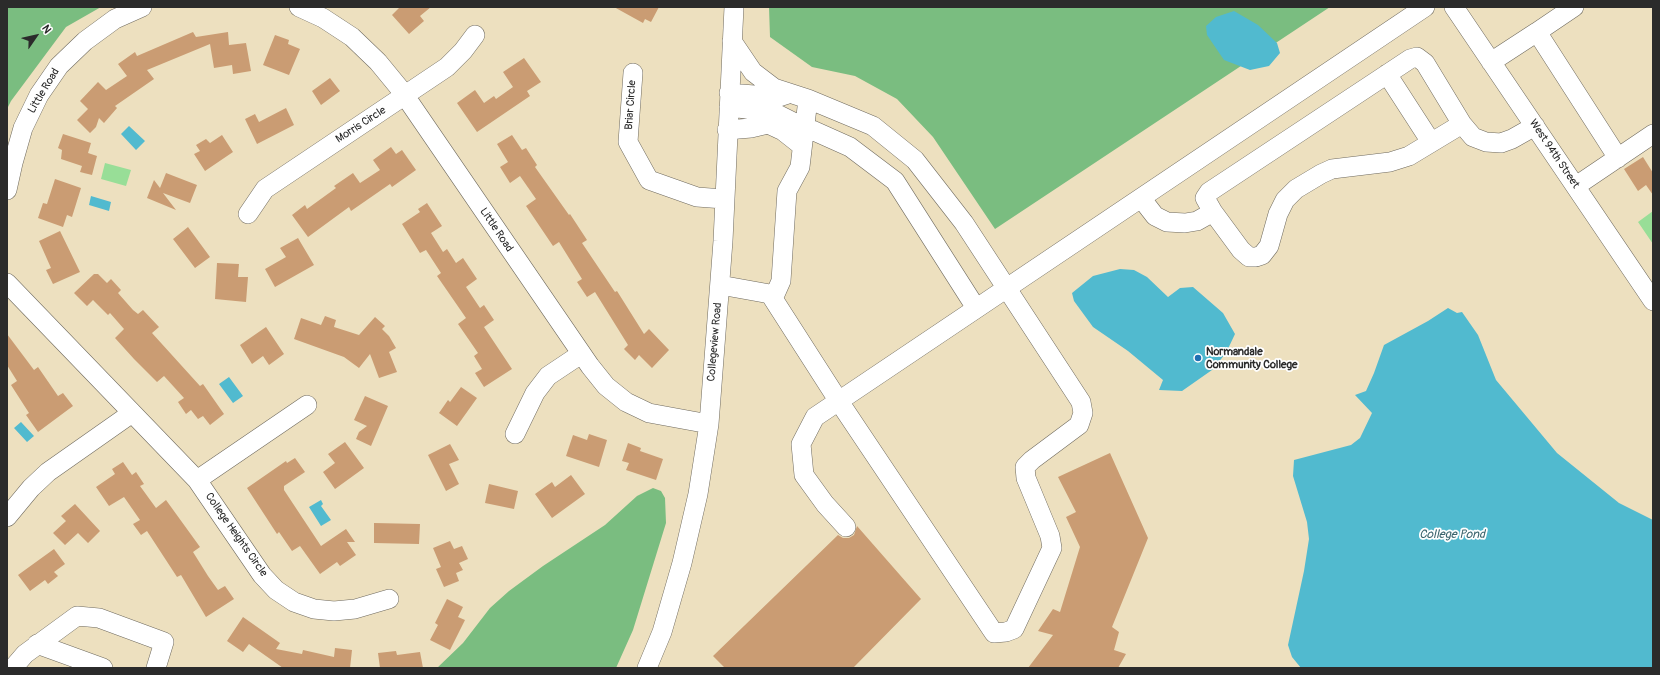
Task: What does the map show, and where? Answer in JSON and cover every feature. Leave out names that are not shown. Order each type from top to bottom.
[{"type":"street","name":"Little Road","points":[[7,190],[23,128],[39,95],[59,66],[85,41],[115,19],[142,7]]},
{"type":"street","name":"Little Road","points":[[299,7],[323,18],[352,37],[378,62],[404,96],[581,354],[606,386],[626,402],[649,413],[709,424]]},
{"type":"street","name":"Collegeview Road","points":[[647,668],[662,632],[682,564],[698,494],[709,424],[720,285],[734,7]]},
{"type":"street","points":[[846,527],[825,504],[804,475],[801,444],[814,417],[1425,7]]},
{"type":"street","name":"West 94th Street","points":[[1454,7],[1653,301]]},
{"type":"street","points":[[1491,62],[1574,7]]},
{"type":"street","points":[[1537,32],[1618,158]]},
{"type":"street","name":"Morris Circle","points":[[248,214],[265,189],[447,67],[463,51],[475,35]]},
{"type":"street","points":[[720,285],[770,294],[838,400],[994,632],[1006,632],[1014,629],[1052,548],[1050,536],[1026,478],[1025,467],[1032,460],[1079,425],[1083,414],[1080,402],[964,224],[915,160],[873,126],[799,96],[774,88],[753,72],[732,41]]},
{"type":"street","points":[[1462,124],[1409,156],[1390,162],[1332,169],[1296,189],[1285,200],[1278,214],[1269,246],[1262,255],[1256,257],[1249,257],[1241,250],[1213,212],[1205,198],[1209,192],[1410,59],[1417,57],[1421,59],[1462,124],[1473,137],[1486,142],[1501,143],[1512,139],[1535,126]]},
{"type":"street","name":"Briar Circle","points":[[633,72],[628,142],[649,180],[697,197],[724,199]]},
{"type":"street","points":[[1387,74],[1431,142]]},
{"type":"street","points":[[729,100],[799,96]]},
{"type":"street","points":[[773,300],[780,286],[784,265],[787,191],[800,167],[803,127],[799,96]]},
{"type":"street","points":[[729,100],[773,112],[803,127],[850,147],[895,180],[976,308]]},
{"type":"street","points":[[727,130],[751,128],[768,124],[783,130],[802,146]]},
{"type":"street","points":[[1576,186],[1653,134]]},
{"type":"street","points":[[1141,198],[1155,216],[1167,222],[1185,223],[1197,221],[1213,212]]},
{"type":"street","name":"College Heights Circle","points":[[7,283],[197,480],[262,575],[276,590],[294,602],[314,609],[334,611],[355,609],[389,599]]},
{"type":"street","points":[[514,434],[535,393],[548,376],[581,354]]},
{"type":"street","points":[[197,480],[307,405]]},
{"type":"street","points":[[7,517],[43,476],[132,413]]},
{"type":"street","points":[[13,668],[25,654],[37,644],[77,616],[99,618],[164,642],[156,668]]},
{"type":"street","points":[[37,644],[103,668]]},
{"type":"green space","points":[[7,7],[101,7],[66,27],[11,101],[7,109]]},
{"type":"green space","points":[[769,7],[1330,7],[995,229],[933,137],[897,99],[855,76],[812,67],[770,37]]},
{"type":"green space","points":[[105,163],[131,170],[126,186],[101,179]]},
{"type":"green space","points":[[1653,211],[1653,244],[1638,222]]},
{"type":"green space","points":[[653,488],[661,491],[665,498],[666,523],[633,630],[616,668],[437,668],[463,643],[490,608],[509,591],[543,566],[605,525],[637,496]]},
{"type":"water","points":[[1234,11],[1258,25],[1277,43],[1280,53],[1269,66],[1250,70],[1224,60],[1207,35],[1206,26],[1216,17]]},
{"type":"water","points":[[129,126],[145,141],[136,150],[121,134]]},
{"type":"water","points":[[91,196],[111,202],[109,211],[89,205]]},
{"type":"water","points":[[1120,269],[1134,270],[1147,277],[1168,297],[1180,288],[1193,287],[1223,313],[1235,334],[1226,353],[1212,370],[1182,391],[1159,390],[1163,380],[1128,351],[1093,327],[1074,301],[1072,293],[1093,276]]},
{"type":"water","name":"College Pond","points":[[1448,308],[1457,313],[1462,312],[1478,335],[1496,380],[1557,453],[1619,503],[1653,520],[1653,668],[1301,668],[1292,657],[1288,645],[1304,571],[1309,539],[1307,522],[1293,476],[1294,460],[1351,445],[1360,438],[1372,413],[1355,395],[1366,391],[1384,345],[1428,321]]},
{"type":"water","points":[[229,377],[243,396],[233,403],[219,384]]},
{"type":"water","points":[[21,422],[34,436],[27,442],[14,428]]},
{"type":"water","points":[[321,500],[323,504],[321,506],[331,520],[321,526],[309,507]]},
{"type":"building","points":[[400,7],[431,7],[420,16],[424,21],[409,34],[392,15]]},
{"type":"building","points":[[614,7],[659,7],[651,22],[645,19],[643,23]]},
{"type":"building","points":[[193,32],[196,37],[228,32],[229,45],[246,43],[251,71],[233,74],[232,65],[214,68],[210,44],[147,70],[154,79],[115,106],[117,108],[104,123],[99,118],[96,127],[90,133],[77,120],[88,109],[80,101],[98,82],[106,90],[127,76],[118,64],[135,52],[137,56]]},
{"type":"building","points":[[275,35],[289,40],[288,44],[300,49],[289,75],[263,65]]},
{"type":"building","points":[[524,58],[541,82],[527,91],[530,96],[477,132],[457,103],[475,90],[484,103],[494,96],[496,99],[513,87],[503,72]]},
{"type":"building","points":[[330,78],[340,91],[321,105],[312,91]]},
{"type":"building","points":[[286,108],[294,125],[257,144],[245,119],[255,114],[259,122]]},
{"type":"building","points":[[63,134],[91,143],[88,153],[97,156],[92,175],[80,172],[82,166],[61,159],[62,150],[58,148]]},
{"type":"building","points":[[222,135],[233,152],[205,171],[194,154],[200,151],[196,145],[206,139],[210,143]]},
{"type":"building","points":[[512,135],[522,150],[526,148],[537,165],[535,167],[569,215],[570,214],[587,240],[582,243],[615,292],[617,291],[644,334],[649,329],[669,350],[652,368],[639,355],[635,360],[624,349],[628,345],[595,292],[587,297],[577,282],[582,279],[559,242],[553,246],[526,206],[536,199],[520,176],[510,183],[500,167],[508,162],[497,144]]},
{"type":"building","points":[[391,147],[396,154],[402,150],[416,170],[392,187],[390,184],[351,211],[349,207],[308,237],[292,215],[305,205],[307,209],[336,188],[334,186],[353,173],[360,183],[380,170],[373,160]]},
{"type":"building","points":[[1643,157],[1653,173],[1653,195],[1646,185],[1638,191],[1624,169]]},
{"type":"building","points":[[166,173],[197,185],[190,203],[163,193],[176,210],[147,198],[154,180],[160,188]]},
{"type":"building","points":[[55,179],[81,188],[72,217],[67,215],[63,227],[38,218],[43,203],[47,204]]},
{"type":"building","points":[[427,203],[442,226],[431,233],[443,252],[447,249],[456,263],[463,258],[477,279],[466,287],[480,308],[484,305],[494,320],[484,327],[512,369],[484,387],[475,373],[482,369],[474,356],[478,353],[458,324],[466,318],[437,276],[441,273],[426,250],[420,253],[402,224],[420,212],[418,209]]},
{"type":"building","points":[[188,227],[210,257],[195,268],[173,239]]},
{"type":"building","points":[[60,231],[80,272],[53,284],[46,270],[51,268],[39,241]]},
{"type":"building","points":[[298,238],[314,265],[275,287],[265,269],[286,257],[280,248]]},
{"type":"building","points":[[217,263],[239,264],[238,277],[248,277],[246,302],[215,299]]},
{"type":"building","points":[[94,274],[98,274],[107,283],[111,279],[121,290],[118,293],[133,310],[138,314],[143,310],[159,327],[152,333],[200,386],[203,384],[224,414],[210,425],[203,416],[198,419],[191,410],[186,414],[178,402],[184,398],[164,376],[157,382],[134,359],[115,338],[124,329],[110,313],[108,315],[93,300],[87,306],[74,293]]},
{"type":"building","points":[[325,316],[336,320],[334,327],[359,335],[375,317],[385,326],[382,329],[389,336],[396,348],[389,352],[397,372],[379,378],[370,354],[359,368],[344,357],[294,339],[301,318],[321,325]]},
{"type":"building","points":[[266,327],[284,354],[269,365],[263,356],[252,364],[240,345]]},
{"type":"building","points":[[7,334],[34,370],[38,367],[58,396],[63,393],[73,406],[38,432],[26,415],[29,413],[11,385],[17,381],[7,365]]},
{"type":"building","points":[[461,387],[477,398],[457,426],[439,413],[448,400],[450,402]]},
{"type":"building","points":[[365,396],[388,406],[371,446],[356,439],[359,432],[367,426],[354,420]]},
{"type":"building","points":[[589,434],[607,440],[599,467],[566,456],[573,435],[587,440]]},
{"type":"building","points":[[345,442],[364,468],[335,489],[323,472],[335,463],[328,454]]},
{"type":"building","points":[[628,443],[641,448],[640,451],[663,459],[656,480],[626,470],[629,463],[622,461]]},
{"type":"building","points":[[450,444],[459,460],[449,464],[459,484],[446,491],[428,455]]},
{"type":"building","points":[[1110,453],[1148,538],[1112,627],[1119,632],[1114,650],[1126,654],[1118,668],[1028,668],[1053,635],[1038,631],[1053,609],[1060,612],[1080,547],[1066,517],[1076,512],[1058,477]]},
{"type":"building","points":[[295,458],[305,472],[284,486],[284,490],[321,546],[346,529],[355,542],[347,542],[356,555],[340,566],[337,562],[320,574],[300,546],[292,551],[279,532],[277,534],[247,488],[286,461],[287,463]]},
{"type":"building","points":[[123,462],[132,475],[136,472],[144,484],[140,486],[156,508],[166,500],[200,547],[193,552],[208,576],[218,590],[225,586],[234,599],[206,617],[181,575],[177,577],[147,531],[141,535],[133,524],[140,520],[124,497],[109,506],[96,487],[115,474],[112,469]]},
{"type":"building","points":[[571,475],[585,494],[552,518],[535,494],[552,482],[555,487]]},
{"type":"building","points":[[489,484],[518,491],[514,509],[485,503]]},
{"type":"building","points":[[75,504],[100,531],[88,543],[78,533],[65,545],[53,533],[66,521],[61,516]]},
{"type":"building","points":[[374,523],[420,524],[419,544],[374,543]]},
{"type":"building","points":[[857,526],[921,599],[853,668],[725,668],[713,656],[838,535],[843,538],[849,538],[854,535]]},
{"type":"building","points":[[450,541],[454,549],[462,546],[468,559],[459,563],[463,570],[456,573],[459,581],[444,587],[436,569],[441,567],[433,548]]},
{"type":"building","points":[[54,549],[65,564],[54,572],[58,576],[48,584],[45,580],[30,591],[18,575]]},
{"type":"building","points":[[447,599],[463,607],[458,617],[465,620],[450,650],[430,640],[438,625],[435,623]]},
{"type":"building","points":[[243,617],[280,643],[276,649],[302,654],[303,650],[334,657],[335,648],[352,650],[350,668],[283,668],[249,644],[243,652],[227,641]]},
{"type":"building","points":[[396,651],[397,655],[420,652],[423,668],[380,668],[378,653]]},
{"type":"place","name":"Normandale Community College","points":[[1198,358]]}]
